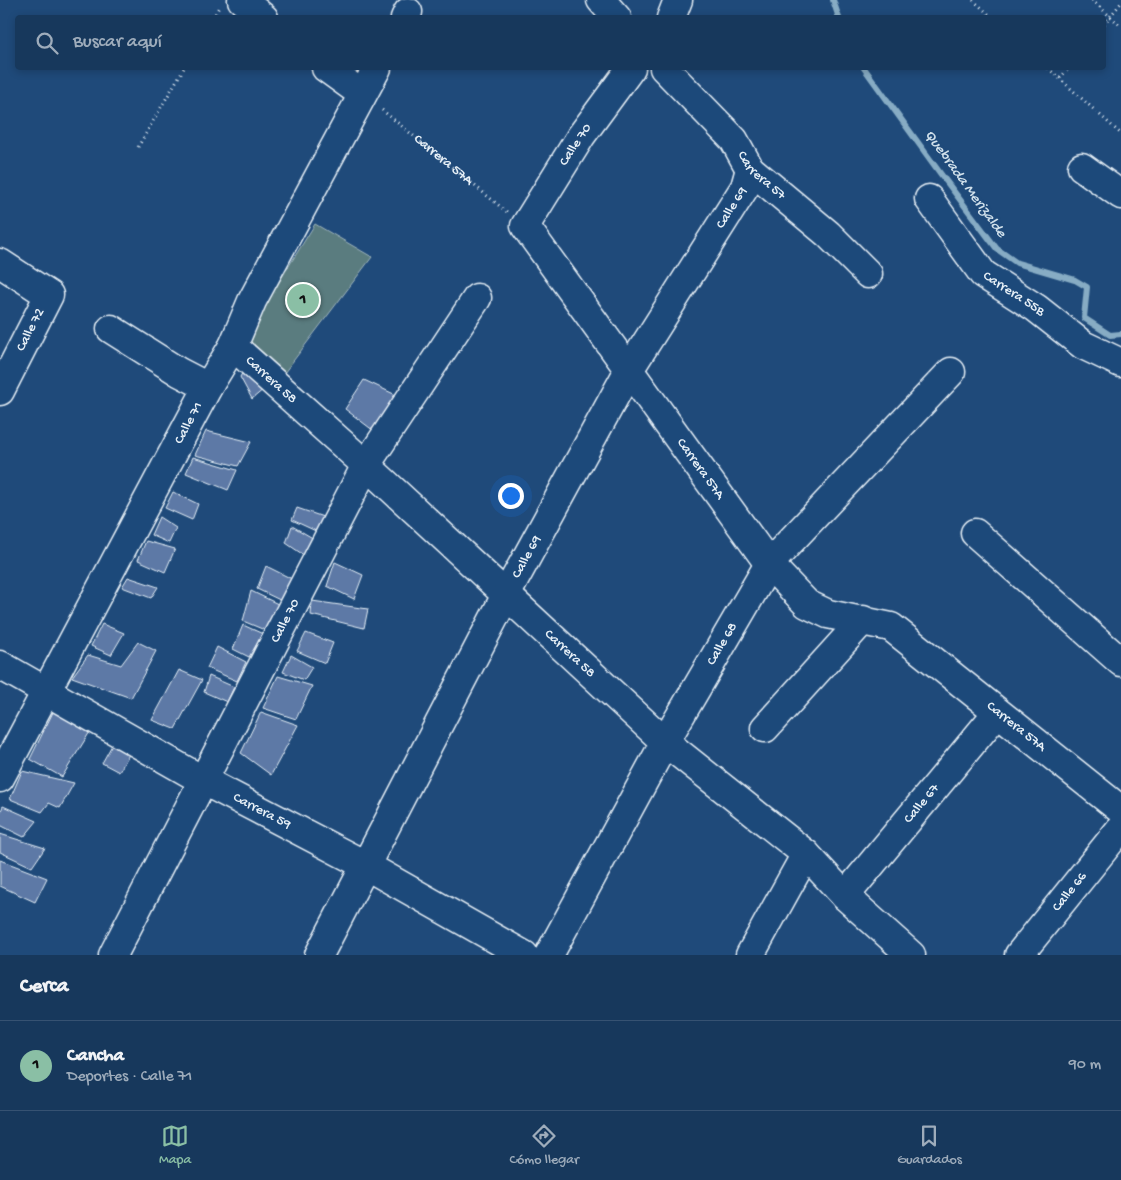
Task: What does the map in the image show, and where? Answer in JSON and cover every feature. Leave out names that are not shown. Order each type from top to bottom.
[{"type":"street","points":[[242,0],[260,15]]},
{"type":"street","points":[[601,0],[614,15]]},
{"type":"street","points":[[672,15],[678,0]]},
{"type":"street","points":[[329,70],[362,94]]},
{"type":"street","name":"Calle 71","points":[[0,778],[208,387],[233,346],[252,301],[376,70]]},
{"type":"street","name":"Calle 70","points":[[525,226],[581,136],[630,70]]},
{"type":"street","name":"Carrera 57","points":[[666,70],[734,140],[750,169],[828,234],[868,274]]},
{"type":"street","points":[[1082,167],[1121,195]]},
{"type":"street","name":"Calle 69","points":[[319,955],[506,595],[629,370],[745,187],[750,169]]},
{"type":"street","name":"Carrera 55B","points":[[930,199],[983,274],[1036,308],[1083,345],[1121,363]]},
{"type":"street","name":"Carrera 57A","points":[[525,226],[769,564],[807,604],[828,614],[891,627],[1121,810]]},
{"type":"street","name":"Calle 72","points":[[0,263],[49,295],[0,392]]},
{"type":"street","name":"Calle 70","points":[[113,955],[366,465],[476,298]]},
{"type":"street","points":[[111,329],[179,372],[208,387]]},
{"type":"street","name":"Carrera 58","points":[[233,346],[366,465],[665,742],[806,854],[845,896],[911,955]]},
{"type":"street","name":"Calle 68","points":[[548,955],[665,742],[769,564],[951,372]]},
{"type":"street","points":[[975,533],[1121,662]]},
{"type":"street","points":[[765,728],[862,620]]},
{"type":"street","name":"Carrera 59","points":[[0,665],[204,781],[365,865],[524,955]]},
{"type":"street","name":"Calle 67","points":[[845,896],[997,712]]},
{"type":"street","name":"Calle 66","points":[[1019,955],[1121,828]]},
{"type":"street","points":[[750,955],[806,854]]},
{"type":"path","points":[[215,15],[223,0]]},
{"type":"path","points":[[973,0],[990,15]]},
{"type":"path","points":[[1092,0],[1121,26]]},
{"type":"path","points":[[1106,21],[1121,3]]},
{"type":"path","points":[[138,147],[183,70]]},
{"type":"path","points":[[1050,70],[1121,134]]},
{"type":"path","points":[[1060,78],[1067,70]]},
{"type":"path","name":"Carrera 57A","points":[[362,94],[525,226]]},
{"type":"green space","points":[[315,224],[372,257],[281,377],[241,343]]},
{"type":"building","points":[[248,363],[270,384],[252,399],[240,377]]},
{"type":"building","points":[[364,380],[396,395],[374,431],[345,409]]},
{"type":"building","points":[[206,431],[251,442],[238,466],[195,455]]},
{"type":"building","points":[[193,457],[237,470],[228,490],[186,473]]},
{"type":"building","points":[[173,492],[198,504],[192,520],[165,508]]},
{"type":"building","points":[[297,508],[329,519],[318,532],[292,520]]},
{"type":"building","points":[[159,517],[176,528],[169,543],[151,535]]},
{"type":"building","points":[[292,526],[316,540],[308,558],[286,543]]},
{"type":"building","points":[[146,541],[175,549],[165,572],[138,560]]},
{"type":"building","points":[[335,562],[363,575],[354,599],[327,586]]},
{"type":"building","points":[[266,566],[294,580],[284,602],[257,589]]},
{"type":"building","points":[[128,577],[158,587],[151,598],[122,587]]},
{"type":"building","points":[[251,591],[280,605],[267,631],[243,621]]},
{"type":"building","points":[[312,601],[368,609],[364,628],[311,615]]},
{"type":"building","points":[[102,624],[124,633],[111,655],[91,646]]},
{"type":"building","points":[[243,625],[263,634],[249,657],[233,649]]},
{"type":"building","points":[[306,633],[333,643],[325,663],[297,651]]},
{"type":"building","points":[[138,642],[156,651],[131,698],[72,677],[88,655],[121,665]]},
{"type":"building","points":[[217,647],[246,662],[237,681],[207,668]]},
{"type":"building","points":[[291,655],[312,667],[304,680],[283,672]]},
{"type":"building","points":[[179,670],[202,680],[175,729],[152,720]]},
{"type":"building","points":[[209,676],[234,687],[227,702],[204,692]]},
{"type":"building","points":[[278,676],[312,686],[296,719],[263,708]]},
{"type":"building","points":[[59,700],[96,722],[62,777],[30,759]]},
{"type":"building","points":[[261,712],[298,725],[271,775],[241,753]]},
{"type":"building","points":[[117,736],[135,744],[119,772],[102,763]]},
{"type":"building","points":[[22,771],[74,783],[60,808],[49,803],[42,812],[10,799]]},
{"type":"building","points":[[3,806],[37,821],[24,837],[0,825],[0,813]]},
{"type":"building","points":[[0,834],[45,848],[32,867],[0,852]]},
{"type":"building","points":[[0,860],[47,878],[35,902],[0,886]]},
{"type":"waterway","name":"Quebrada Merizalde","points":[[833,0],[838,15]]},
{"type":"waterway","name":"Quebrada Merizalde","points":[[865,70],[997,249],[1017,263],[1075,280],[1087,287],[1084,318],[1110,335],[1121,334]]},
{"type":"place","name":"Cancha","points":[[303,300]]}]
